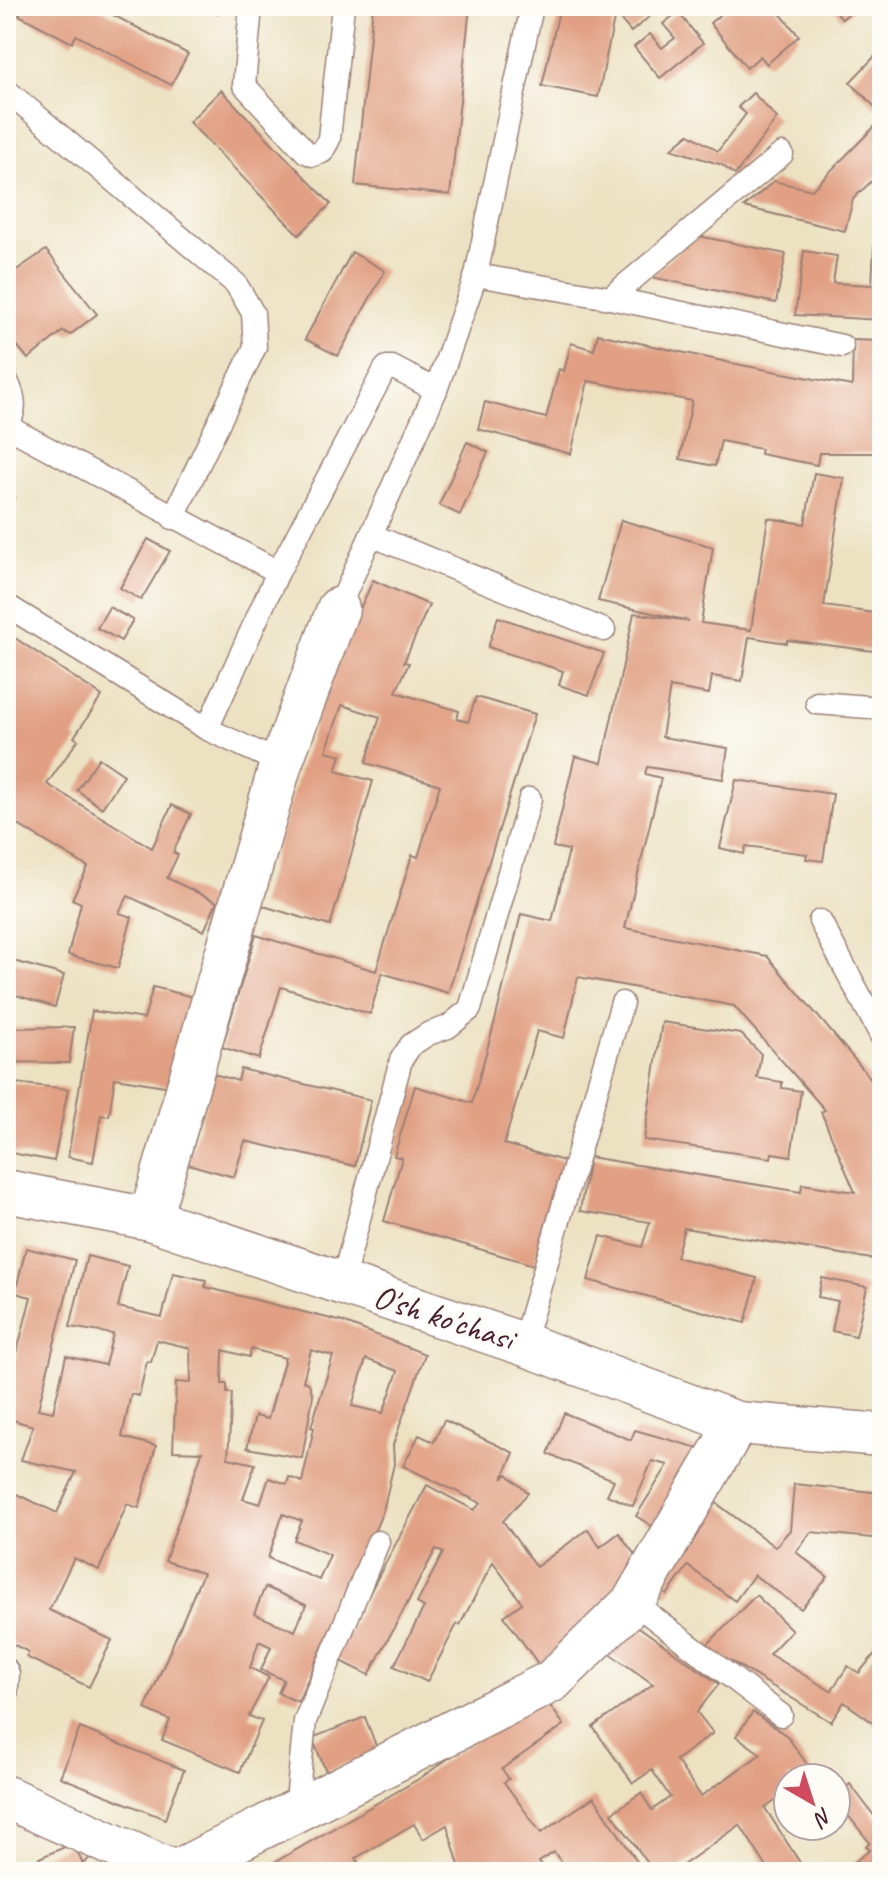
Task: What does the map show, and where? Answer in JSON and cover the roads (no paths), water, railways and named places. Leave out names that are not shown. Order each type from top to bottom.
[{"type":"street","points":[[150,1219],[281,763],[338,609]]},
{"type":"street","name":"O'sh ko'chasi","points":[[6,1191],[150,1219],[523,1344],[737,1423],[882,1435]]},
{"type":"street","points":[[6,1797],[175,1872],[552,1681],[633,1602],[737,1423]]},
{"type":"lane","points":[[251,6],[244,85],[306,152],[313,155],[322,152],[329,139],[343,6]]},
{"type":"lane","points":[[338,609],[436,390],[476,275],[532,6]]},
{"type":"lane","points":[[6,90],[236,284],[253,313],[255,347],[173,518]]},
{"type":"lane","points":[[610,298],[782,154]]},
{"type":"lane","points":[[476,275],[610,298],[842,346]]},
{"type":"lane","points":[[207,729],[278,572],[387,367],[436,390]]},
{"type":"lane","points":[[6,379],[14,395],[14,411],[7,428],[278,572]]},
{"type":"lane","points":[[371,535],[604,630]]},
{"type":"lane","points":[[6,605],[207,729],[281,763]]},
{"type":"lane","points":[[817,703],[882,708]]},
{"type":"lane","points":[[342,1283],[401,1060],[411,1045],[428,1034],[448,1027],[470,1009],[530,799]]},
{"type":"lane","points":[[820,921],[882,1037]]},
{"type":"lane","points":[[523,1344],[622,1003]]},
{"type":"lane","points":[[296,1811],[305,1721],[378,1542]]},
{"type":"lane","points":[[633,1602],[781,1715]]},
{"type":"lane","points":[[6,1669],[6,1697]]}]
